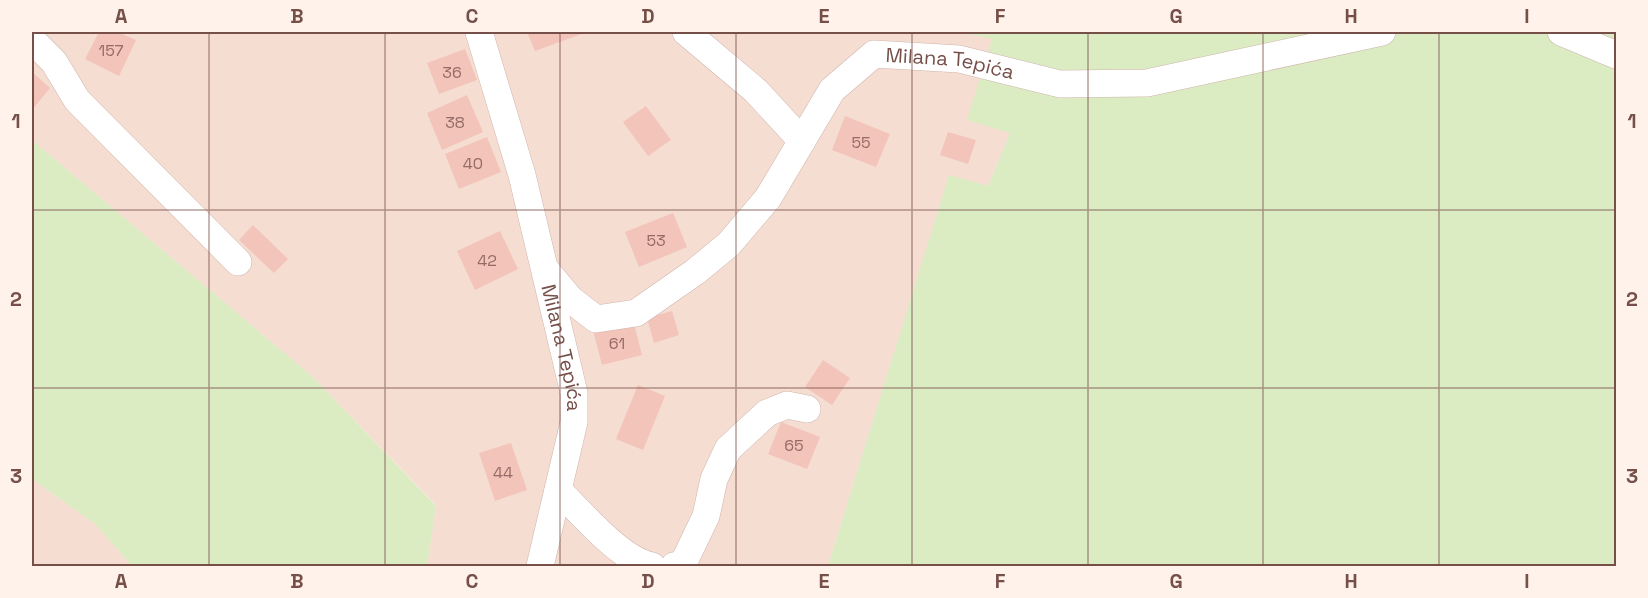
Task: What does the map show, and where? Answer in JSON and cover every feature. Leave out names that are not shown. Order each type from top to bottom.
[{"type":"street","name":"Milana Tepića","points":[[479,32],[522,175],[574,393],[574,422],[540,567]]},
{"type":"street","points":[[686,32],[756,91],[802,141]]},
{"type":"street","name":"Milana Tepića","points":[[545,269],[570,299],[596,319],[636,313],[695,272],[729,244],[768,198],[832,90],[873,54],[959,59],[1060,84],[1147,83],[1382,32]]},
{"type":"street","points":[[1561,32],[1617,55]]},
{"type":"street","points":[[32,40],[54,62],[77,100],[238,262]]},
{"type":"street","points":[[674,567],[683,564],[693,547],[706,516],[714,479],[728,449],[767,413],[787,405],[807,409]]},
{"type":"street","points":[[558,490],[623,552],[642,564],[652,567]]},
{"type":"shaded area","points":[[32,32],[960,32],[992,38],[1010,133],[988,186],[949,176],[828,566],[427,566],[436,505],[314,378],[32,140]]},
{"type":"shaded area","points":[[32,479],[95,524],[132,566],[32,566]]},
{"type":"green space","points":[[960,32],[1616,32],[1616,566],[828,566],[949,175],[988,186],[1010,133],[967,120],[992,39]]},
{"type":"green space","points":[[32,140],[314,378],[436,506],[427,566],[132,566],[95,524],[32,479]]},
{"type":"building","points":[[99,32],[118,32],[136,40],[119,76],[85,59]]},
{"type":"building","points":[[527,32],[587,32],[535,51]]},
{"type":"building","points":[[465,49],[477,80],[439,94],[427,63]]},
{"type":"building","points":[[32,72],[50,88],[32,110]]},
{"type":"building","points":[[467,95],[483,132],[442,150],[427,113]]},
{"type":"building","points":[[646,106],[671,140],[648,156],[623,122]]},
{"type":"building","points":[[845,116],[890,134],[876,167],[832,150]]},
{"type":"building","points":[[948,132],[976,140],[968,164],[940,155]]},
{"type":"building","points":[[487,137],[501,172],[459,189],[445,154]]},
{"type":"building","points":[[673,213],[687,247],[639,267],[625,232]]},
{"type":"building","points":[[253,225],[288,259],[274,273],[239,240]]},
{"type":"building","points":[[500,231],[518,269],[475,290],[457,251]]},
{"type":"building","points":[[672,311],[679,335],[654,343],[647,318]]},
{"type":"building","points":[[633,320],[642,355],[602,365],[593,330]]},
{"type":"building","points":[[823,360],[850,378],[832,405],[805,387]]},
{"type":"building","points":[[638,385],[665,396],[643,450],[616,439]]},
{"type":"building","points":[[781,422],[820,437],[807,469],[768,454]]},
{"type":"building","points":[[511,443],[527,490],[495,501],[479,453]]}]
